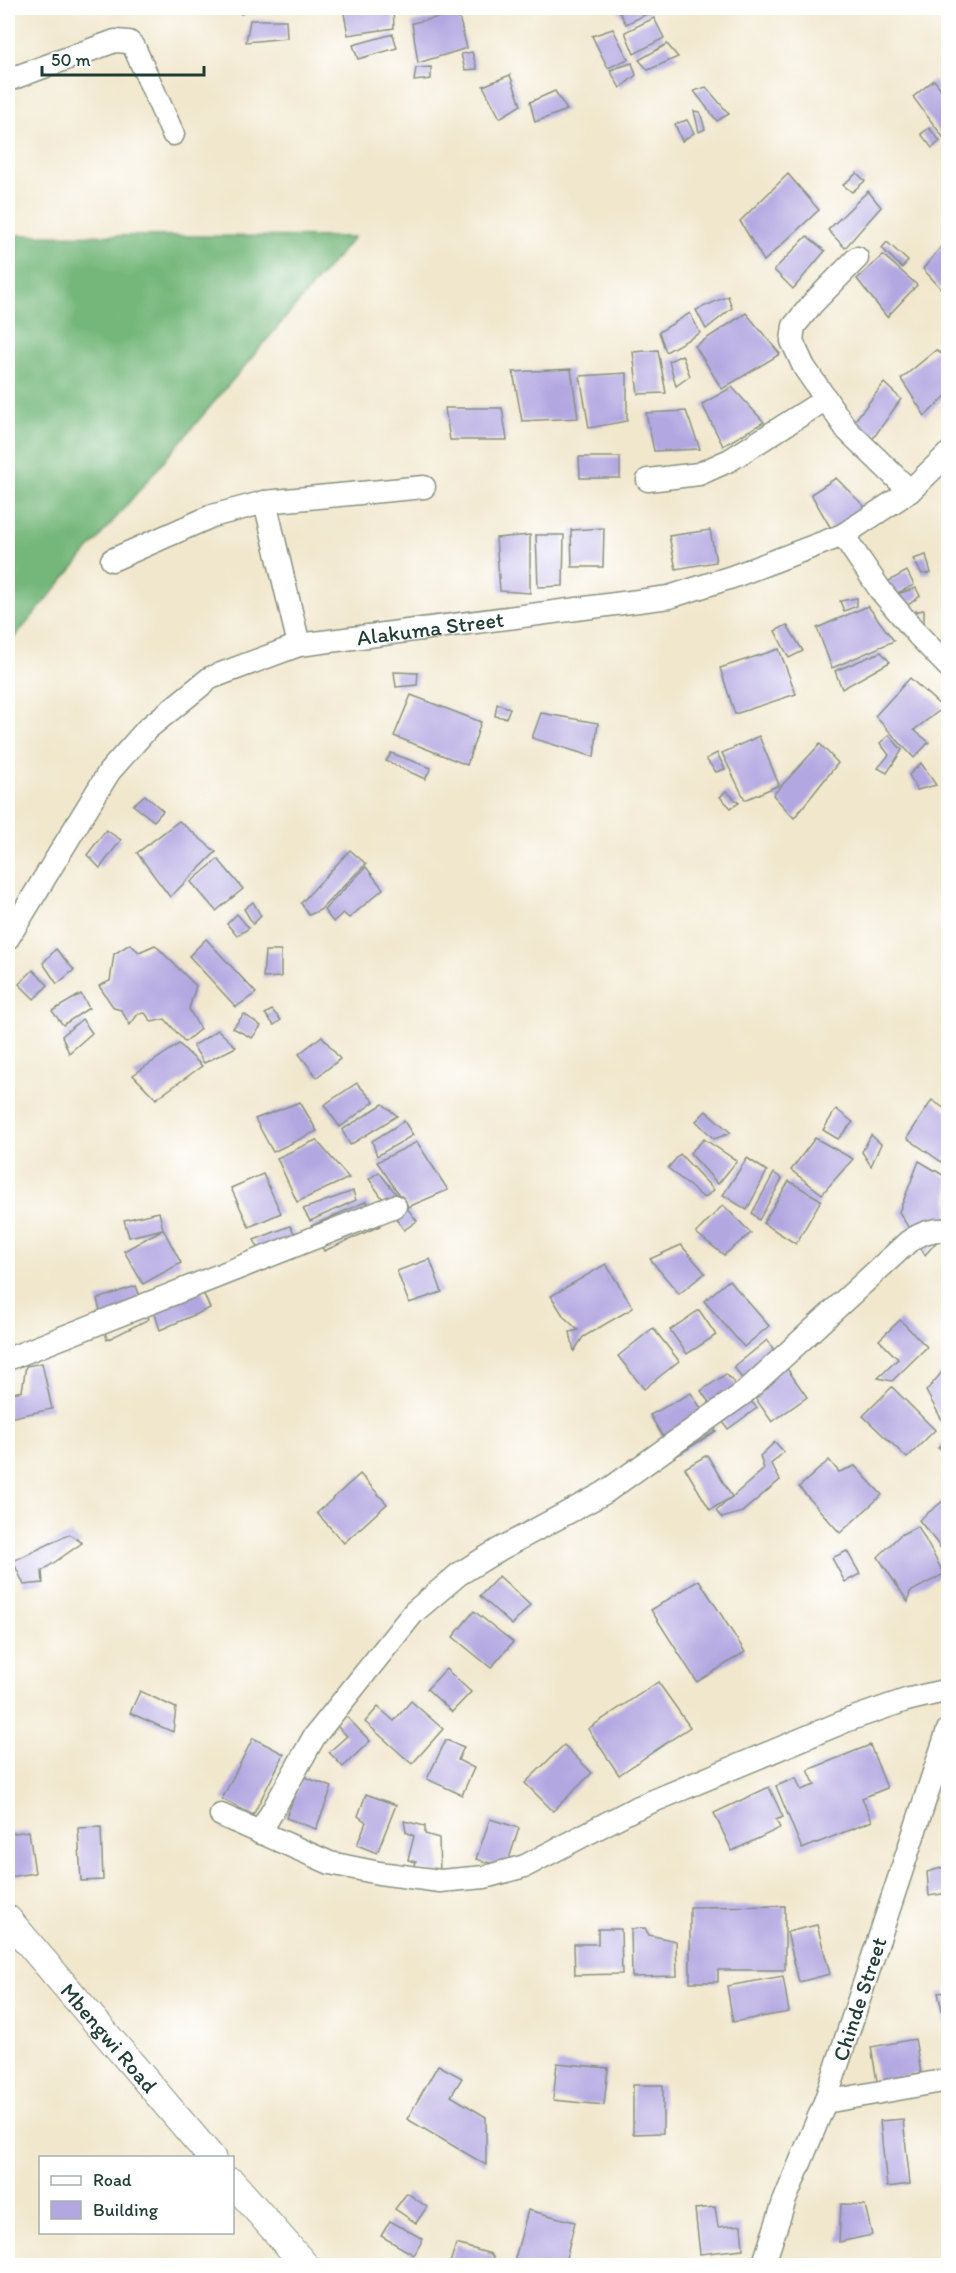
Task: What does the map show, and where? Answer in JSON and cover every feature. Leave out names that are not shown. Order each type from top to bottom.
[{"type":"main road","name":"Mbengwi Road","points":[[8,1919],[211,2156]]},
{"type":"main road","points":[[234,2184],[306,2265]]},
{"type":"street","points":[[8,80],[115,41],[129,42],[134,47],[173,134]]},
{"type":"street","points":[[857,258],[794,326],[792,341],[804,367],[847,430],[910,491]]},
{"type":"street","points":[[648,480],[699,474],[730,460],[826,399]]},
{"type":"street","name":"Alakuma Street","points":[[8,938],[109,772],[147,729],[210,678],[299,645],[669,597],[732,577],[843,535],[910,491],[948,453]]},
{"type":"street","points":[[112,560],[212,516],[265,502],[424,487]]},
{"type":"street","points":[[265,502],[299,645]]},
{"type":"street","points":[[843,535],[881,591],[948,666]]},
{"type":"street","points":[[8,1359],[395,1206]]},
{"type":"street","points":[[260,1833],[314,1737],[414,1612],[459,1574],[500,1549],[604,1493],[726,1407],[908,1242],[922,1232],[937,1229],[948,1230]]},
{"type":"street","points":[[220,1815],[330,1863],[379,1873],[440,1881],[485,1877],[525,1866],[634,1809],[848,1720],[906,1700],[948,1690]]},
{"type":"street","name":"Chinde Street","points":[[763,2265],[784,2202],[825,2102],[948,1730]]},
{"type":"street","points":[[825,2102],[948,2080]]},
{"type":"green space","points":[[8,235],[354,237],[8,645]]},
{"type":"building","points":[[238,8],[256,8],[241,14]]},
{"type":"building","points":[[343,8],[393,8],[394,28],[348,35]]},
{"type":"building","points":[[617,8],[649,8],[651,12],[626,24]]},
{"type":"building","points":[[458,13],[467,48],[418,63],[412,23]]},
{"type":"building","points":[[654,18],[664,38],[634,54],[625,32]]},
{"type":"building","points":[[250,20],[286,20],[287,38],[246,42]]},
{"type":"building","points":[[613,29],[628,59],[608,68],[592,36]]},
{"type":"building","points":[[393,34],[397,48],[358,59],[353,45]]},
{"type":"building","points":[[667,44],[678,57],[648,70],[639,60]]},
{"type":"building","points":[[472,52],[477,69],[465,70],[461,54]]},
{"type":"building","points":[[632,63],[636,75],[620,88],[610,70]]},
{"type":"building","points":[[431,67],[431,79],[414,81],[416,68]]},
{"type":"building","points":[[510,75],[521,105],[500,118],[483,86]]},
{"type":"building","points":[[934,80],[948,98],[948,139],[946,141],[913,97]]},
{"type":"building","points":[[706,87],[729,114],[717,121],[694,91]]},
{"type":"building","points":[[555,91],[567,110],[535,122],[530,102]]},
{"type":"building","points":[[694,111],[700,112],[705,129],[699,132]]},
{"type":"building","points":[[687,120],[694,133],[682,141],[675,124]]},
{"type":"building","points":[[929,128],[940,141],[932,148],[921,134]]},
{"type":"building","points":[[857,173],[865,181],[852,192],[843,185]]},
{"type":"building","points":[[788,174],[819,210],[764,261],[740,221]]},
{"type":"building","points":[[868,191],[881,207],[845,248],[828,230]]},
{"type":"building","points":[[807,236],[825,251],[793,289],[774,270]]},
{"type":"building","points":[[948,238],[948,296],[923,269]]},
{"type":"building","points":[[887,242],[908,261],[902,268],[882,248]]},
{"type":"building","points":[[883,255],[917,285],[887,317],[857,279]]},
{"type":"building","points":[[728,296],[732,308],[706,329],[696,310]]},
{"type":"building","points":[[690,313],[700,333],[666,352],[659,332]]},
{"type":"building","points":[[746,313],[780,354],[722,389],[695,346]]},
{"type":"building","points":[[658,350],[666,393],[638,394],[633,352]]},
{"type":"building","points":[[936,350],[948,359],[948,394],[925,416],[901,379]]},
{"type":"building","points":[[682,355],[690,376],[676,386],[669,361]]},
{"type":"building","points":[[571,369],[578,418],[522,421],[513,372]]},
{"type":"building","points":[[627,373],[627,421],[589,428],[580,376]]},
{"type":"building","points":[[884,383],[901,399],[872,440],[853,423]]},
{"type":"building","points":[[732,387],[764,422],[723,446],[702,404]]},
{"type":"building","points":[[445,408],[502,408],[507,440],[450,440]]},
{"type":"building","points":[[686,411],[700,449],[654,451],[646,413]]},
{"type":"building","points":[[579,457],[620,457],[620,478],[580,478]]},
{"type":"building","points":[[836,478],[869,511],[833,532],[811,494]]},
{"type":"building","points":[[604,528],[603,567],[572,567],[571,530]]},
{"type":"building","points":[[710,530],[716,562],[676,569],[669,536]]},
{"type":"building","points":[[530,535],[530,593],[500,591],[496,538]]},
{"type":"building","points":[[536,535],[564,535],[563,586],[538,587]]},
{"type":"building","points":[[926,555],[931,573],[922,574],[913,559]]},
{"type":"building","points":[[907,571],[914,585],[894,595],[887,582]]},
{"type":"building","points":[[916,588],[920,596],[901,610],[894,595]]},
{"type":"building","points":[[857,598],[857,606],[844,611],[840,601]]},
{"type":"building","points":[[868,606],[894,641],[832,668],[817,628]]},
{"type":"building","points":[[924,610],[924,622],[913,624],[906,613]]},
{"type":"building","points":[[787,625],[803,651],[789,658],[775,631]]},
{"type":"building","points":[[779,649],[796,694],[735,714],[720,668]]},
{"type":"building","points":[[881,652],[890,662],[842,689],[835,671]]},
{"type":"building","points":[[394,672],[418,673],[417,685],[396,687]]},
{"type":"building","points":[[910,678],[943,708],[914,730],[929,742],[914,758],[875,716]]},
{"type":"building","points":[[411,695],[481,722],[467,765],[394,736]]},
{"type":"building","points":[[497,704],[510,708],[506,718],[495,716]]},
{"type":"building","points":[[541,713],[598,723],[594,757],[532,738]]},
{"type":"building","points":[[889,735],[902,750],[887,773],[878,768],[889,755],[880,743]]},
{"type":"building","points":[[759,736],[779,785],[745,800],[722,753]]},
{"type":"building","points":[[820,744],[838,763],[794,818],[773,795]]},
{"type":"building","points":[[391,753],[431,768],[425,779],[386,761]]},
{"type":"building","points":[[717,753],[725,769],[716,772],[706,759]]},
{"type":"building","points":[[921,763],[936,785],[917,790],[909,775]]},
{"type":"building","points":[[726,791],[739,803],[731,808],[720,797]]},
{"type":"building","points":[[145,795],[163,811],[154,821],[133,805]]},
{"type":"building","points":[[179,821],[216,852],[170,897],[137,853]]},
{"type":"building","points":[[106,830],[121,840],[100,868],[87,855]]},
{"type":"building","points":[[350,850],[366,864],[320,910],[309,915],[301,903]]},
{"type":"building","points":[[218,859],[243,889],[216,911],[191,882]]},
{"type":"building","points":[[366,867],[383,889],[349,918],[343,913],[333,922],[324,910]]},
{"type":"building","points":[[253,902],[261,916],[253,924],[244,909]]},
{"type":"building","points":[[237,914],[249,928],[237,936],[227,924]]},
{"type":"building","points":[[206,939],[256,993],[236,1007],[189,956]]},
{"type":"building","points":[[130,944],[139,952],[155,945],[196,986],[189,1009],[200,1029],[185,1042],[165,1019],[152,1022],[145,1013],[138,1014],[130,1025],[121,1010],[114,1008],[99,986],[110,981],[114,954]]},
{"type":"building","points":[[56,949],[74,970],[57,984],[43,963]]},
{"type":"building","points":[[265,951],[281,951],[281,977],[263,978]]},
{"type":"building","points":[[33,970],[48,985],[34,999],[19,984]]},
{"type":"building","points":[[81,994],[89,1008],[63,1025],[52,1011]]},
{"type":"building","points":[[272,1010],[281,1020],[274,1025],[265,1014]]},
{"type":"building","points":[[244,1014],[261,1026],[252,1038],[233,1028]]},
{"type":"building","points":[[82,1019],[92,1033],[69,1053],[62,1036]]},
{"type":"building","points":[[218,1030],[236,1047],[204,1063],[193,1046]]},
{"type":"building","points":[[322,1036],[340,1059],[317,1077],[299,1054]]},
{"type":"building","points":[[179,1044],[202,1066],[156,1099],[133,1075]]},
{"type":"building","points":[[357,1083],[374,1102],[340,1127],[324,1105]]},
{"type":"building","points":[[932,1100],[948,1111],[948,1154],[943,1163],[907,1138]]},
{"type":"building","points":[[300,1102],[317,1131],[273,1152],[255,1119]]},
{"type":"building","points":[[383,1104],[397,1116],[350,1145],[342,1130]]},
{"type":"building","points":[[836,1109],[853,1122],[838,1139],[823,1130]]},
{"type":"building","points":[[706,1111],[731,1133],[714,1139],[696,1121]]},
{"type":"building","points":[[404,1121],[413,1135],[377,1156],[372,1141]]},
{"type":"building","points":[[871,1135],[881,1144],[871,1166],[862,1152]]},
{"type":"building","points":[[815,1138],[853,1159],[822,1194],[791,1170]]},
{"type":"building","points":[[704,1139],[737,1161],[718,1184],[690,1153]]},
{"type":"building","points":[[316,1140],[349,1178],[297,1202],[277,1158]]},
{"type":"building","points":[[417,1142],[448,1190],[408,1207],[377,1162]]},
{"type":"building","points":[[680,1154],[714,1190],[704,1198],[668,1168]]},
{"type":"building","points":[[747,1158],[767,1171],[747,1210],[723,1195]]},
{"type":"building","points":[[919,1161],[948,1178],[948,1229],[925,1255],[899,1212]]},
{"type":"building","points":[[379,1172],[417,1221],[404,1230],[369,1179]]},
{"type":"building","points":[[774,1173],[782,1179],[759,1220],[752,1213]]},
{"type":"building","points":[[263,1174],[281,1213],[249,1227],[231,1188]]},
{"type":"building","points":[[789,1181],[821,1200],[796,1244],[763,1223]]},
{"type":"building","points":[[353,1191],[356,1200],[310,1221],[303,1209]]},
{"type":"building","points":[[367,1201],[380,1226],[324,1251],[311,1226]]},
{"type":"building","points":[[723,1205],[751,1233],[724,1255],[696,1233]]},
{"type":"building","points":[[159,1212],[163,1229],[129,1237],[124,1220]]},
{"type":"building","points":[[290,1226],[306,1252],[268,1265],[254,1240]]},
{"type":"building","points":[[163,1229],[181,1263],[143,1284],[124,1251]]},
{"type":"building","points":[[681,1245],[705,1273],[679,1294],[650,1259]]},
{"type":"building","points":[[430,1259],[442,1292],[409,1303],[397,1271]]},
{"type":"building","points":[[606,1264],[633,1308],[583,1337],[574,1351],[570,1332],[578,1330],[564,1317],[551,1296]]},
{"type":"building","points":[[196,1277],[210,1308],[160,1330],[148,1292]]},
{"type":"building","points":[[729,1280],[769,1326],[744,1347],[704,1301]]},
{"type":"building","points":[[136,1286],[149,1319],[107,1340],[97,1299]]},
{"type":"building","points":[[699,1310],[716,1335],[687,1354],[670,1330]]},
{"type":"building","points":[[900,1320],[927,1347],[892,1381],[878,1378],[898,1359],[879,1340]]},
{"type":"building","points":[[653,1328],[679,1361],[644,1389],[618,1356]]},
{"type":"building","points":[[767,1340],[807,1397],[772,1422],[734,1367]]},
{"type":"building","points":[[42,1363],[52,1409],[8,1418],[8,1394],[22,1391],[26,1366]]},
{"type":"building","points":[[948,1367],[948,1431],[926,1391]]},
{"type":"building","points":[[726,1374],[757,1408],[728,1429],[701,1391]]},
{"type":"building","points":[[892,1387],[935,1430],[907,1458],[863,1416]]},
{"type":"building","points":[[691,1393],[716,1431],[675,1457],[650,1415]]},
{"type":"building","points":[[948,1436],[948,1451],[938,1448]]},
{"type":"building","points":[[775,1442],[784,1452],[771,1464],[780,1480],[742,1512],[722,1518],[716,1511],[764,1469],[760,1456]]},
{"type":"building","points":[[707,1455],[732,1497],[710,1510],[685,1468]]},
{"type":"building","points":[[829,1460],[839,1472],[855,1466],[882,1495],[840,1533],[799,1487]]},
{"type":"building","points":[[360,1474],[387,1504],[344,1543],[317,1513]]},
{"type":"building","points":[[948,1497],[948,1557],[919,1520]]},
{"type":"building","points":[[918,1526],[944,1574],[910,1592],[908,1602],[878,1557],[900,1535]]},
{"type":"building","points":[[70,1534],[82,1543],[42,1571],[43,1583],[24,1585],[13,1561]]},
{"type":"building","points":[[847,1551],[860,1574],[845,1582],[832,1558]]},
{"type":"building","points":[[499,1576],[530,1605],[512,1625],[480,1596]]},
{"type":"building","points":[[699,1580],[745,1652],[697,1682],[651,1610]]},
{"type":"building","points":[[474,1611],[513,1642],[491,1668],[453,1637]]},
{"type":"building","points":[[446,1669],[471,1692],[452,1712],[427,1689]]},
{"type":"building","points":[[658,1682],[690,1727],[619,1775],[588,1729]]},
{"type":"building","points":[[140,1691],[176,1708],[173,1732],[130,1713]]},
{"type":"building","points":[[411,1701],[443,1729],[412,1764],[365,1722],[378,1707],[394,1721]]},
{"type":"building","points":[[346,1716],[370,1741],[343,1767],[329,1752],[347,1736],[336,1725]]},
{"type":"building","points":[[253,1738],[284,1754],[253,1815],[222,1799]]},
{"type":"building","points":[[446,1740],[464,1747],[458,1760],[474,1768],[462,1795],[427,1779]]},
{"type":"building","points":[[564,1745],[592,1773],[553,1811],[525,1783]]},
{"type":"building","points":[[870,1745],[887,1788],[862,1798],[872,1821],[802,1849],[776,1786],[796,1778],[801,1790],[815,1785],[808,1770]]},
{"type":"building","points":[[302,1776],[332,1787],[316,1829],[286,1818]]},
{"type":"building","points":[[769,1787],[783,1817],[776,1820],[780,1828],[732,1851],[714,1813]]},
{"type":"building","points":[[366,1794],[396,1805],[377,1853],[357,1845],[366,1822],[358,1816]]},
{"type":"building","points":[[490,1819],[519,1828],[506,1868],[476,1859]]},
{"type":"building","points":[[404,1821],[425,1826],[425,1834],[439,1838],[440,1874],[414,1868],[416,1862],[408,1860],[414,1836],[406,1832]]},
{"type":"building","points":[[101,1827],[103,1880],[81,1881],[78,1828]]},
{"type":"building","points":[[29,1831],[35,1873],[8,1877],[8,1834]]},
{"type":"building","points":[[948,1866],[948,1893],[929,1896],[927,1872]]},
{"type":"building","points":[[785,1906],[785,1970],[718,1970],[718,1982],[690,1982],[690,1907]]},
{"type":"building","points":[[817,1925],[830,1974],[799,1982],[787,1932]]},
{"type":"building","points":[[645,1928],[649,1935],[676,1941],[677,1976],[632,1977],[631,1929]]},
{"type":"building","points":[[598,1929],[621,1929],[622,1974],[575,1975],[574,1944],[598,1944]]},
{"type":"building","points":[[783,1976],[789,2012],[733,2022],[727,1986]]},
{"type":"building","points":[[945,1992],[948,2007],[948,2036],[938,1993]]},
{"type":"building","points":[[915,2039],[921,2073],[877,2081],[871,2047]]},
{"type":"building","points":[[557,2063],[608,2068],[604,2105],[553,2100]]},
{"type":"building","points":[[438,2065],[462,2078],[451,2096],[486,2117],[486,2165],[407,2119]]},
{"type":"building","points":[[633,2085],[663,2085],[663,2133],[633,2134]]},
{"type":"building","points":[[903,2119],[910,2184],[887,2187],[880,2121]]},
{"type":"building","points":[[407,2193],[427,2207],[416,2223],[395,2209]]},
{"type":"building","points":[[841,2204],[865,2205],[872,2235],[839,2242]]},
{"type":"building","points":[[715,2207],[718,2227],[741,2225],[743,2249],[700,2254],[695,2209]]},
{"type":"building","points":[[528,2210],[575,2222],[564,2266],[513,2266]]},
{"type":"building","points":[[390,2221],[423,2239],[414,2255],[381,2236]]},
{"type":"building","points":[[456,2244],[491,2254],[499,2266],[449,2266]]}]
